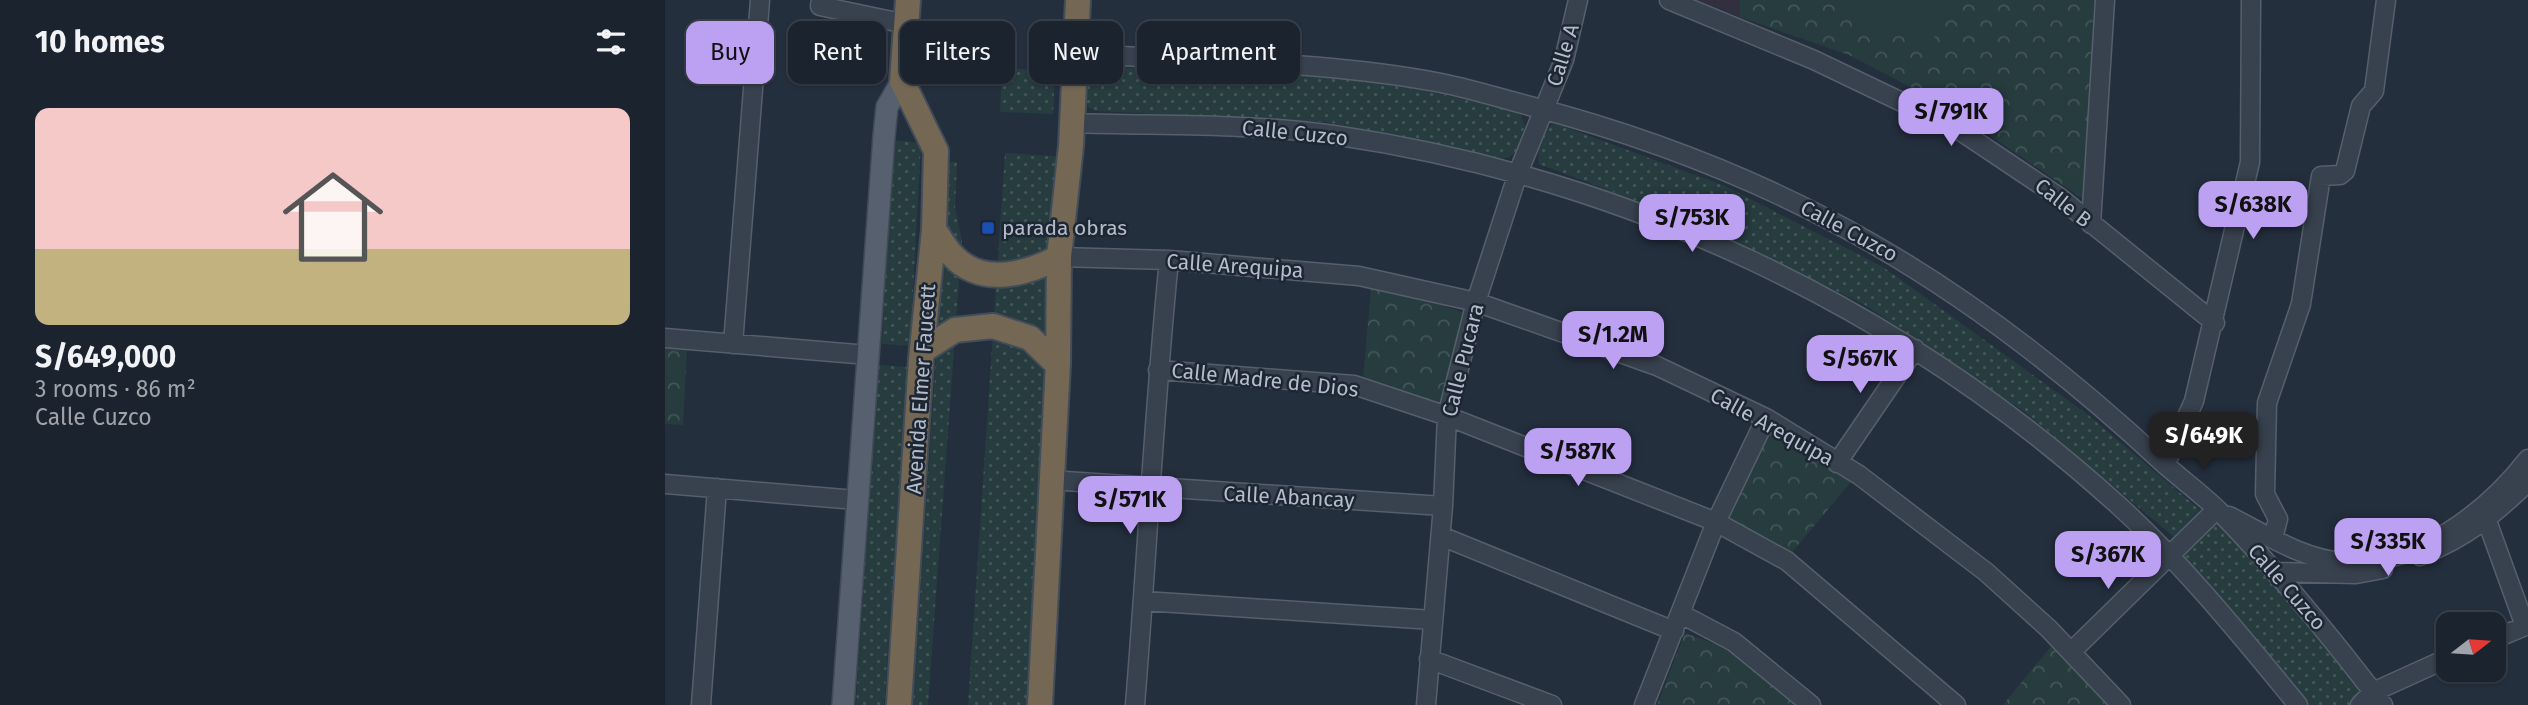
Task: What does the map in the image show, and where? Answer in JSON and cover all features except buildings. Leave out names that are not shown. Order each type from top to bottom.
[{"type":"highway","points":[[1077,21],[1078,0]]},
{"type":"highway","name":"Avenida Elmer Faucett","points":[[899,705],[922,351],[934,230],[936,151],[903,84]]},
{"type":"highway","points":[[1040,705],[1058,365],[1059,257],[1074,84]]},
{"type":"highway","points":[[934,230],[954,258],[985,274],[1020,274],[1059,257]]},
{"type":"highway","points":[[922,351],[955,330],[993,326],[1030,338],[1058,365]]},
{"type":"main road","points":[[843,705],[887,107],[900,84]]},
{"type":"street","points":[[733,344],[760,0]]},
{"type":"street","points":[[821,0],[820,6],[907,12]]},
{"type":"street","name":"Calle A","points":[[1546,110],[1564,60],[1578,0]]},
{"type":"street","name":"Calle B","points":[[1669,0],[1814,60],[1956,128],[2056,195],[2215,323]]},
{"type":"street","points":[[2091,224],[2105,0]]},
{"type":"street","points":[[2165,465],[2194,401],[2215,323],[2250,162],[2251,0]]},
{"type":"street","points":[[2273,538],[2278,519],[2265,494],[2267,403],[2301,304],[2321,176],[2340,175],[2345,171],[2361,106],[2374,91],[2386,0]]},
{"type":"street","name":"Calle Cuzco","points":[[1123,56],[1342,67],[1444,84],[1638,137],[1728,171],[1815,211],[1900,257],[1981,310],[2058,368],[2217,509],[2326,631],[2378,699]]},
{"type":"street","name":"Calle Pucara","points":[[1426,705],[1441,536],[1447,416],[1476,302],[1518,173],[1546,110]]},
{"type":"street","name":"Calle Cuzco","points":[[1072,123],[1252,127],[1319,134],[1427,151],[1518,173],[1591,195],[1724,246],[1843,306],[1915,349],[1976,390],[2059,454],[2171,557],[2298,705]]},
{"type":"street","name":"Calle Arequipa","points":[[1059,257],[1169,260],[1359,276],[1476,302],[1657,366],[1766,418],[1868,483],[1986,572],[2071,652],[2121,705]]},
{"type":"street","points":[[1135,705],[1153,489],[1158,370],[1169,260]]},
{"type":"street","points":[[665,338],[868,355]]},
{"type":"street","points":[[1837,463],[1915,349]]},
{"type":"street","name":"Calle Madre de Dios","points":[[1158,370],[1354,385],[1447,416],[1716,522],[1796,569],[1956,705]]},
{"type":"street","points":[[1644,705],[1716,522],[1766,418]]},
{"type":"street","points":[[2071,652],[2171,557],[2217,509],[2300,552],[2343,562],[2384,559],[2421,545],[2465,520],[2497,495],[2528,458]]},
{"type":"street","name":"Calle Abancay","points":[[1050,480],[1153,489],[1443,506]]},
{"type":"street","points":[[2275,572],[2356,574],[2392,568],[2446,545],[2487,521],[2528,482]]},
{"type":"street","points":[[665,484],[856,500]]},
{"type":"street","points":[[701,705],[717,488]]},
{"type":"street","points":[[2487,521],[2526,626],[2506,634]]},
{"type":"street","points":[[1441,536],[1734,642],[1811,705]]},
{"type":"street","points":[[1144,601],[1433,620]]},
{"type":"street","points":[[1429,659],[1552,705]]},
{"type":"street","points":[[2360,705],[2378,699],[2436,665]]},
{"type":"shaded area","points":[[1697,0],[1740,0],[1740,17]]},
{"type":"green space","points":[[1740,0],[2098,0],[2086,201],[1947,106],[1849,55],[1740,17]]},
{"type":"green space","points":[[1858,0],[1942,0],[1933,43],[1852,25]]},
{"type":"green space","points":[[1123,68],[1137,68],[1137,84],[1300,84],[1300,73],[1308,73],[1421,90],[1519,111],[1525,126],[1516,153],[1503,159],[1326,122],[1097,111],[1089,108],[1085,100],[1086,84],[1123,84]]},
{"type":"green space","points":[[1015,69],[1029,70],[1029,84],[1054,84],[1053,114],[1000,112],[1001,84],[1015,84]]},
{"type":"green space","points":[[1554,123],[1725,186],[1883,267],[2087,414],[2200,510],[2174,537],[2025,412],[1865,305],[1706,227],[1539,164],[1541,141],[1545,131]]},
{"type":"green space","points":[[891,140],[921,143],[910,346],[882,344]]},
{"type":"green space","points":[[1005,153],[1066,157],[1035,705],[968,705]]},
{"type":"green space","points":[[949,162],[957,162],[955,207],[962,241],[928,705],[913,705]]},
{"type":"green space","points":[[1371,289],[1419,297],[1464,313],[1443,404],[1363,379]]},
{"type":"green space","points":[[665,345],[687,347],[683,425],[665,424]]},
{"type":"green space","points":[[878,365],[908,367],[884,705],[856,705]]},
{"type":"green space","points":[[1763,419],[1856,476],[1783,563],[1714,530]]},
{"type":"green space","points":[[2217,518],[2369,695],[2359,705],[2303,705],[2180,558]]},
{"type":"green space","points":[[1685,633],[1731,650],[1799,705],[1657,705]]},
{"type":"green space","points":[[2057,639],[2116,705],[2003,705]]},
{"type":"place","name":"parada obras","points":[[988,228]]}]
